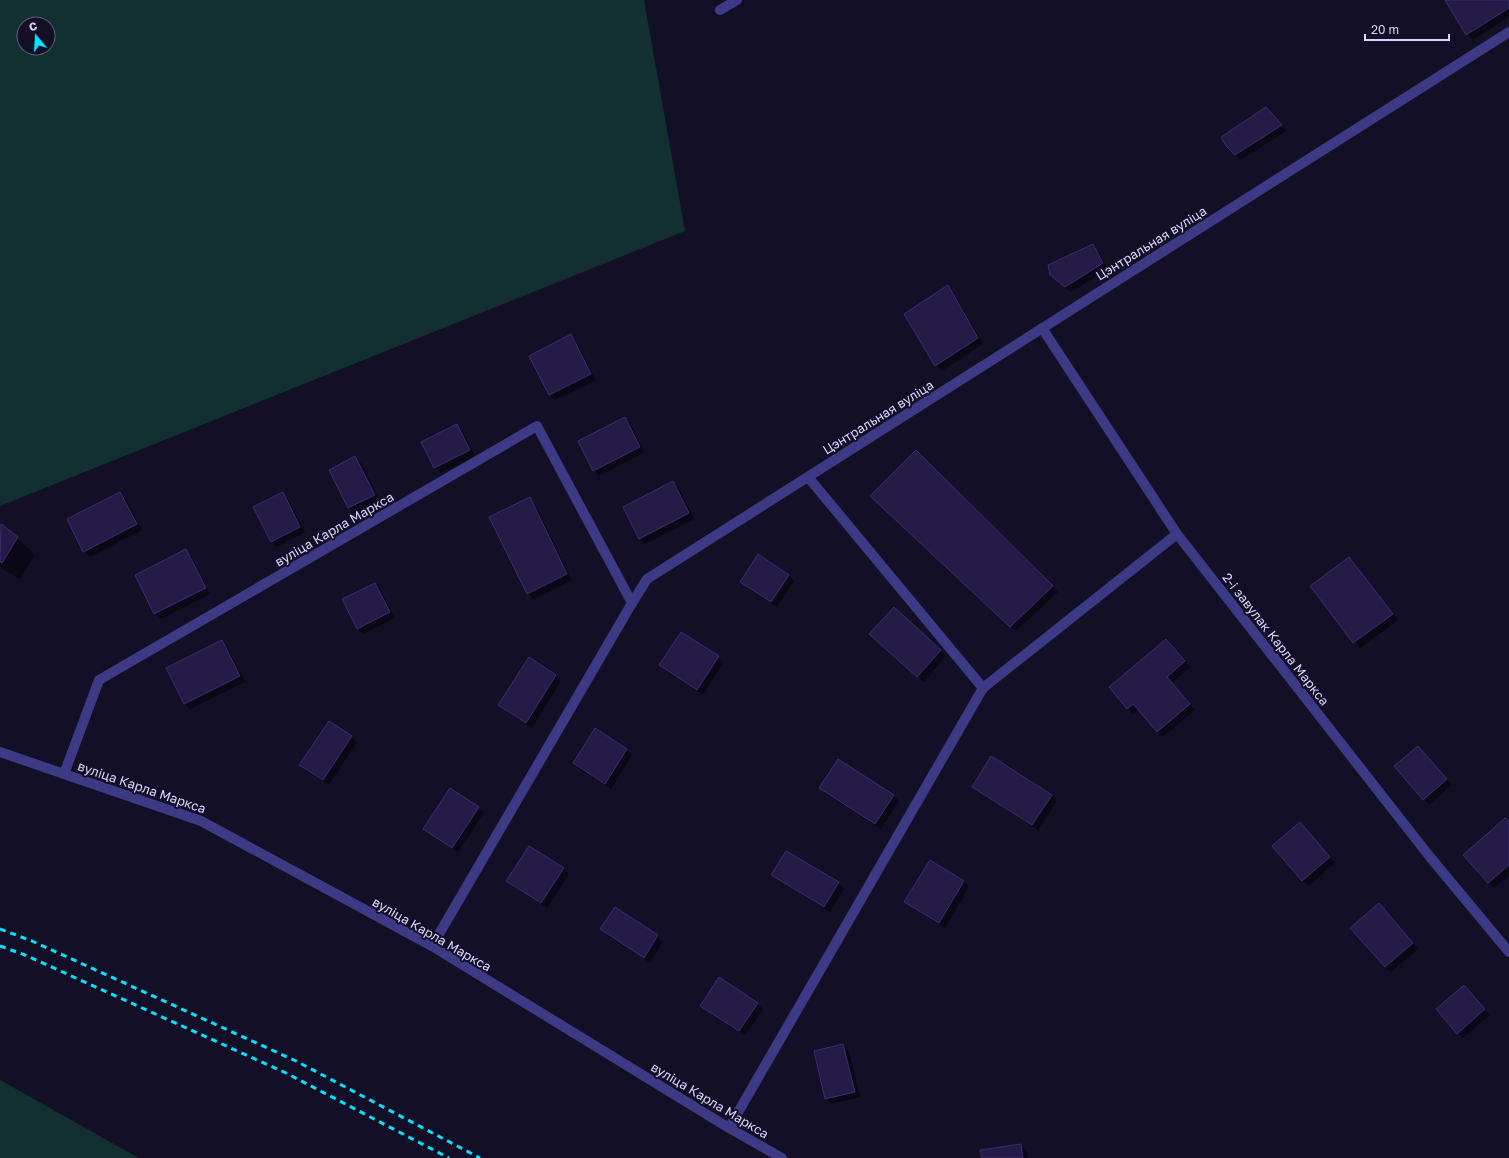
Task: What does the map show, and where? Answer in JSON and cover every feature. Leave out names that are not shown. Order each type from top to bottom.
[{"type":"street","points":[[720,10],[737,0]]},
{"type":"street","name":"Цэнтральная вуліца","points":[[432,946],[647,579],[1509,32]]},
{"type":"street","name":"2-і завулак Карла Маркса","points":[[1042,328],[1177,534],[1430,857],[1509,952]]},
{"type":"street","name":"вуліца Карла Маркса","points":[[632,603],[537,426],[100,680],[64,774],[201,821],[432,946],[730,1128],[782,1158]]},
{"type":"street","points":[[808,477],[983,688]]},
{"type":"street","points":[[730,1128],[983,688],[1177,534]]},
{"type":"street","points":[[0,752],[64,774]]},
{"type":"green space","points":[[0,0],[644,0],[685,231],[0,506]]},
{"type":"green space","points":[[0,1080],[139,1158],[0,1158]]},
{"type":"building","points":[[1445,0],[1509,0],[1509,8],[1466,35]]},
{"type":"building","points":[[1266,107],[1282,125],[1235,155],[1226,146],[1221,137]]},
{"type":"building","points":[[1093,244],[1103,263],[1065,287],[1050,275],[1048,265]]},
{"type":"building","points":[[948,285],[978,338],[935,366],[904,314]]},
{"type":"building","points":[[571,334],[591,374],[549,395],[529,356]]},
{"type":"building","points":[[625,417],[640,447],[593,471],[578,441]]},
{"type":"building","points":[[457,424],[470,450],[434,468],[421,442]]},
{"type":"building","points":[[916,450],[1053,586],[1010,627],[870,496]]},
{"type":"building","points":[[355,456],[375,495],[348,508],[329,470]]},
{"type":"building","points":[[673,481],[689,513],[639,539],[623,507]]},
{"type":"building","points":[[120,492],[137,524],[83,552],[67,519]]},
{"type":"building","points":[[283,492],[300,527],[271,542],[253,507]]},
{"type":"building","points":[[530,497],[567,574],[527,594],[489,517]]},
{"type":"building","points":[[1,524],[18,537],[2,563],[0,561]]},
{"type":"building","points":[[186,549],[206,588],[154,614],[135,575]]},
{"type":"building","points":[[758,554],[789,575],[771,602],[740,582]]},
{"type":"building","points":[[1349,557],[1393,614],[1353,643],[1310,586]]},
{"type":"building","points":[[375,583],[390,612],[357,629],[342,599]]},
{"type":"building","points":[[894,607],[941,650],[917,677],[869,634]]},
{"type":"building","points":[[681,632],[719,656],[697,690],[659,665]]},
{"type":"building","points":[[1166,639],[1185,661],[1167,677],[1190,704],[1157,732],[1133,704],[1127,709],[1109,687]]},
{"type":"building","points":[[222,640],[240,676],[184,704],[166,668]]},
{"type":"building","points":[[529,657],[556,675],[526,723],[498,705]]},
{"type":"building","points":[[329,721],[352,736],[323,780],[299,765]]},
{"type":"building","points":[[595,728],[627,749],[605,784],[573,763]]},
{"type":"building","points":[[1418,746],[1447,779],[1423,800],[1394,766]]},
{"type":"building","points":[[991,756],[1052,795],[1032,825],[972,787]]},
{"type":"building","points":[[838,759],[894,795],[875,824],[819,788]]},
{"type":"building","points":[[450,788],[479,807],[452,848],[423,829]]},
{"type":"building","points":[[1505,818],[1509,822],[1509,865],[1488,883],[1463,855]]},
{"type":"building","points":[[1300,822],[1330,857],[1302,881],[1272,846]]},
{"type":"building","points":[[529,846],[564,868],[541,903],[506,881]]},
{"type":"building","points":[[786,851],[839,882],[824,907],[771,875]]},
{"type":"building","points":[[930,860],[964,881],[939,923],[904,902]]},
{"type":"building","points":[[1379,903],[1413,943],[1385,967],[1350,928]]},
{"type":"building","points":[[615,907],[658,935],[644,958],[600,929]]},
{"type":"building","points":[[719,977],[758,1003],[739,1031],[700,1006]]},
{"type":"building","points":[[1464,985],[1485,1009],[1457,1034],[1436,1009]]},
{"type":"building","points":[[843,1044],[855,1092],[825,1099],[814,1051]]},
{"type":"building","points":[[1021,1144],[1023,1158],[982,1158],[980,1150]]},
{"type":"railway","points":[[0,929],[32,941],[296,1061],[480,1158]]},
{"type":"railway","points":[[0,946],[25,955],[286,1073],[449,1158]]}]
